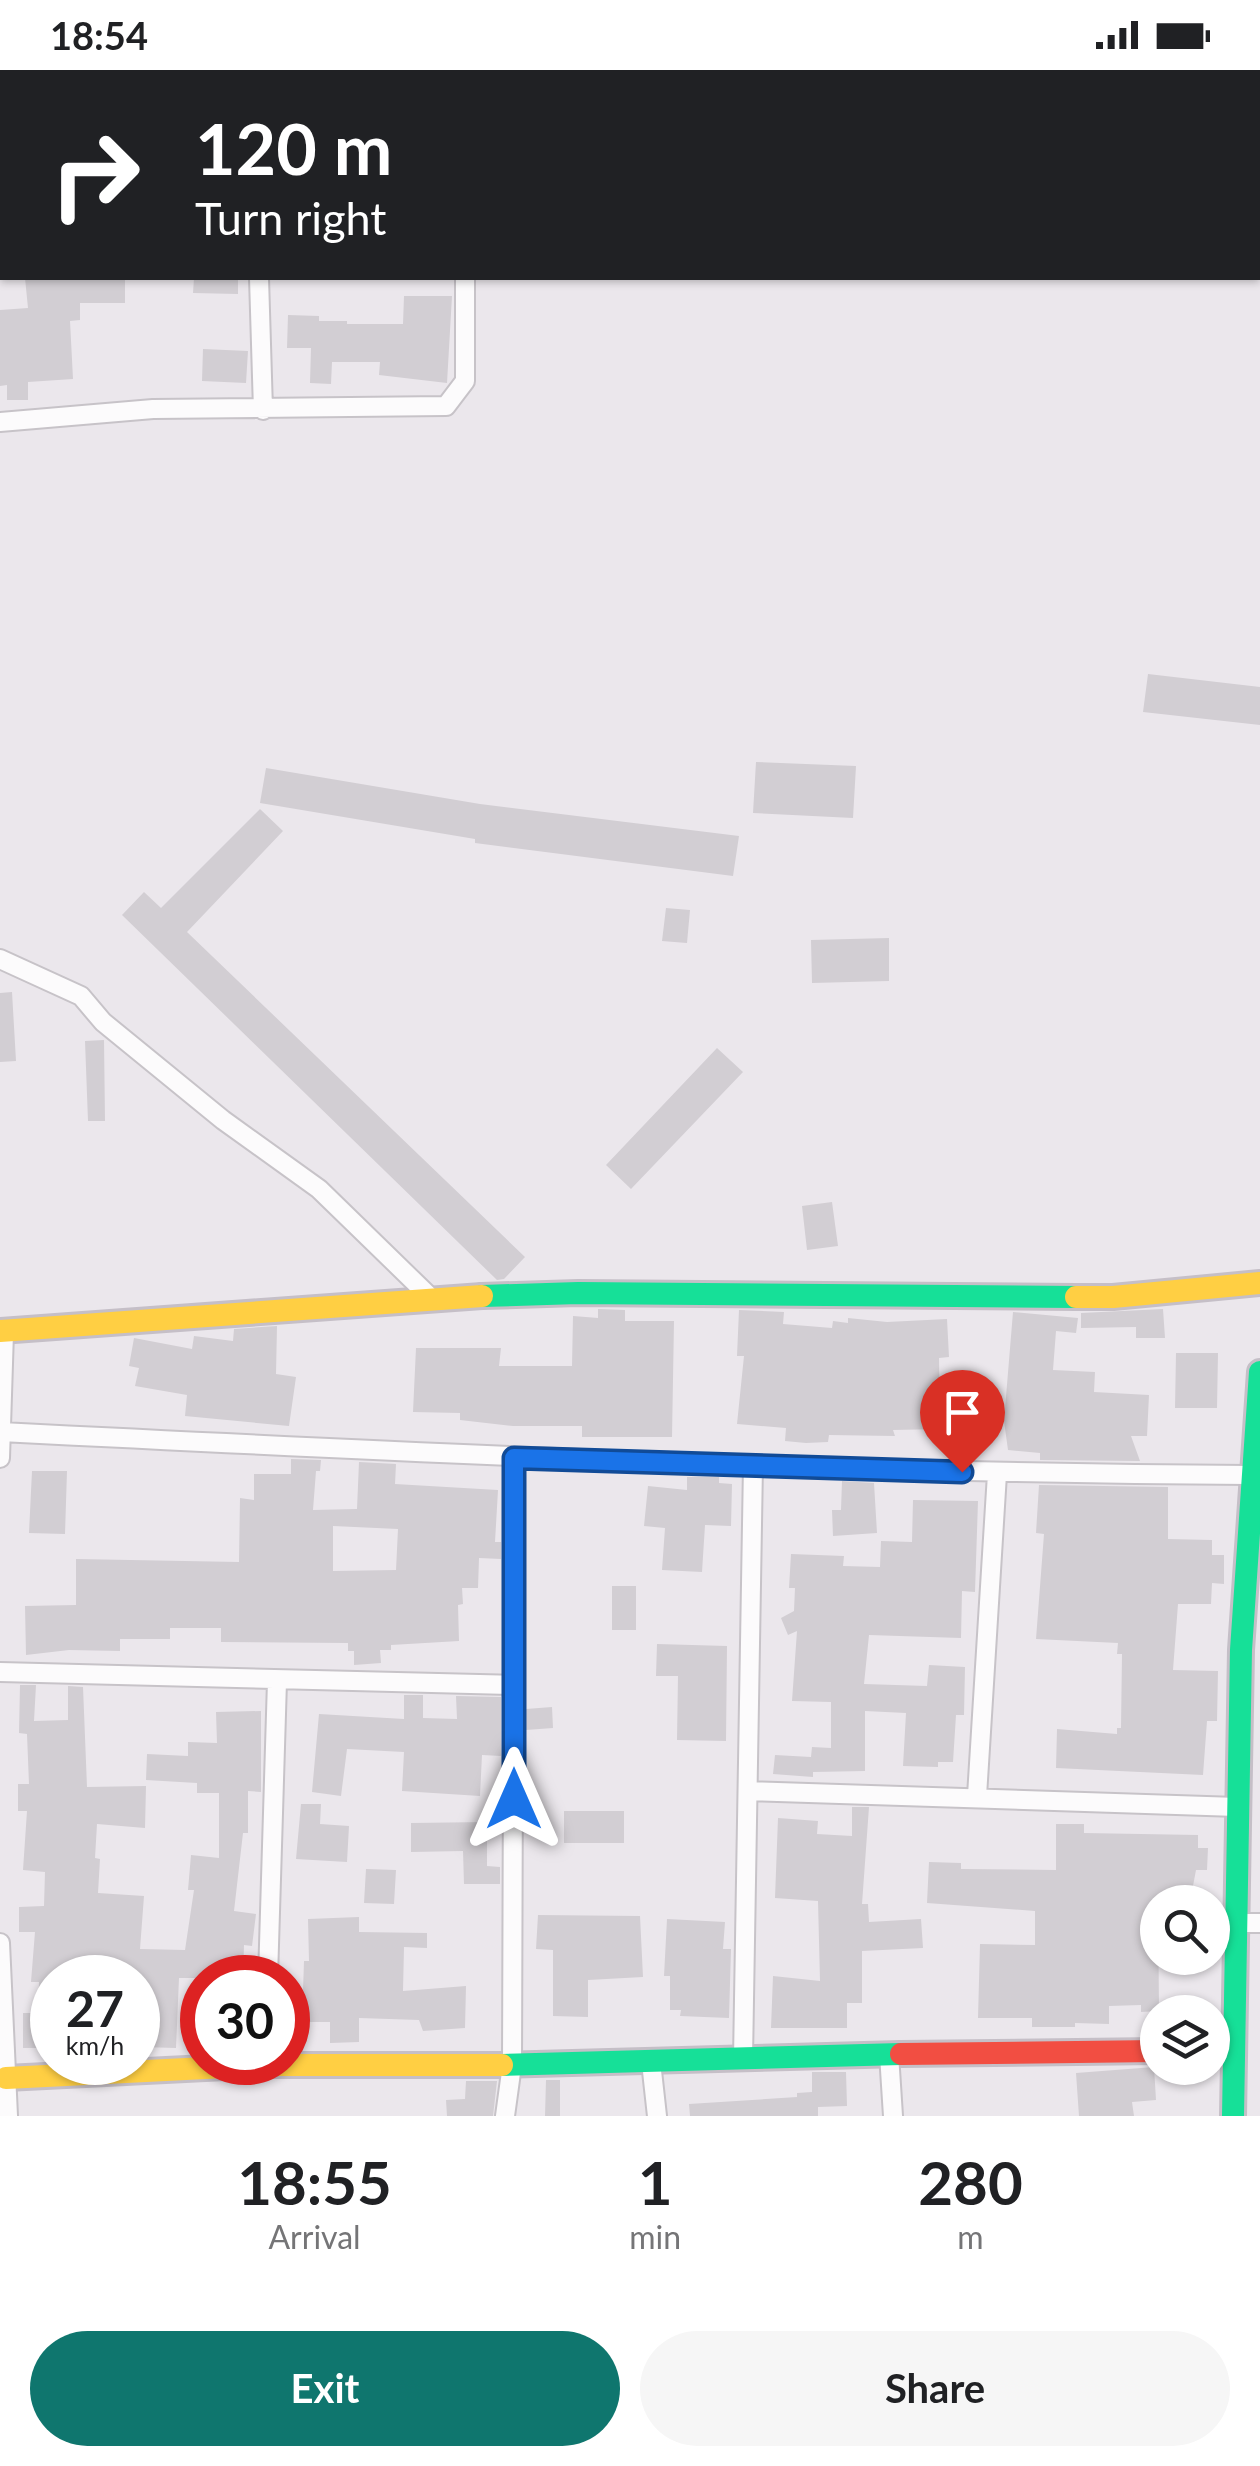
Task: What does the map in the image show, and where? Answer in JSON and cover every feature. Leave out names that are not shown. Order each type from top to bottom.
[{"type":"street","points":[[260,280],[263,410]]},
{"type":"street","points":[[0,422],[153,410],[446,406],[465,381],[465,280]]},
{"type":"street","points":[[0,959],[81,996],[103,1022],[223,1120],[319,1189],[431,1298]]},
{"type":"street","points":[[0,1458],[2,1332],[431,1298],[578,1293],[1113,1296],[1260,1283]]},
{"type":"street","points":[[1229,1995],[1236,1924],[1249,1475],[1260,1372]]},
{"type":"street","points":[[1,1432],[514,1458],[997,1474],[1249,1475]]},
{"type":"street","points":[[505,2116],[512,2065],[514,1458]]},
{"type":"street","points":[[742,2059],[752,1466]]},
{"type":"street","points":[[977,1796],[997,1474]]},
{"type":"street","points":[[0,1672],[515,1685]]},
{"type":"street","points":[[269,1955],[277,1680]]},
{"type":"street","points":[[749,1791],[1238,1807]]},
{"type":"street","points":[[1236,1924],[1260,1923]]},
{"type":"street","points":[[0,1943],[8,2116]]},
{"type":"street","points":[[310,2064],[512,2065],[1140,2051]]},
{"type":"street","points":[[889,2054],[892,2116]]},
{"type":"street","points":[[651,2062],[657,2116]]},
{"type":"street","points":[[6,2078],[180,2069]]},
{"type":"street","points":[[1228,2085],[1233,2116]]},
{"type":"building","points":[[25,280],[125,280],[125,303],[80,303],[80,320],[70,321],[73,379],[28,382],[28,400],[7,400],[7,385],[0,386],[0,310],[28,308]]},
{"type":"building","points":[[194,280],[238,280],[238,294],[193,293]]},
{"type":"building","points":[[404,296],[452,296],[447,383],[379,375],[380,362],[332,362],[331,384],[310,383],[311,348],[287,348],[288,315],[319,316],[319,321],[347,324],[403,324]]},
{"type":"building","points":[[203,349],[248,351],[246,383],[202,381]]},
{"type":"building","points":[[1148,674],[1260,687],[1260,725],[1143,712]]},
{"type":"building","points":[[756,762],[856,766],[853,818],[753,813]]},
{"type":"building","points":[[266,768],[480,804],[739,836],[733,876],[475,843],[475,839],[260,803]]},
{"type":"building","points":[[260,809],[283,831],[187,932],[525,1257],[504,1279],[497,1280],[122,915],[144,892],[161,908]]},
{"type":"building","points":[[666,908],[690,910],[687,943],[662,941]]},
{"type":"building","points":[[889,938],[889,981],[812,983],[811,940]]},
{"type":"building","points":[[12,992],[16,1061],[0,1062],[0,993]]},
{"type":"building","points":[[104,1040],[105,1121],[88,1121],[85,1041]]},
{"type":"building","points":[[717,1048],[743,1072],[631,1189],[606,1165]]},
{"type":"building","points":[[832,1202],[838,1246],[807,1250],[802,1206]]},
{"type":"building","points":[[598,1309],[625,1310],[625,1321],[674,1321],[672,1437],[582,1437],[582,1426],[513,1426],[460,1420],[460,1413],[413,1412],[416,1348],[501,1348],[499,1366],[572,1366],[573,1316],[598,1318]]},
{"type":"building","points":[[1163,1309],[1165,1338],[1136,1338],[1136,1327],[1081,1328],[1081,1313]]},
{"type":"building","points":[[739,1310],[784,1312],[783,1324],[832,1328],[833,1321],[848,1323],[848,1318],[887,1322],[947,1319],[949,1357],[939,1358],[940,1429],[893,1430],[895,1436],[829,1435],[828,1442],[806,1443],[785,1441],[786,1428],[737,1424],[744,1356],[737,1356]]},
{"type":"building","points":[[1013,1312],[1078,1318],[1076,1333],[1056,1331],[1053,1370],[1095,1372],[1094,1392],[1149,1395],[1147,1436],[1131,1436],[1140,1461],[1040,1460],[1040,1453],[1008,1450],[1004,1421]]},
{"type":"building","points":[[277,1326],[276,1374],[296,1377],[289,1426],[185,1416],[187,1395],[135,1386],[139,1368],[129,1366],[134,1338],[192,1349],[194,1336],[233,1341],[234,1329]]},
{"type":"building","points":[[1176,1353],[1218,1353],[1217,1408],[1175,1408]]},
{"type":"building","points":[[291,1459],[321,1460],[320,1471],[316,1471],[313,1510],[357,1509],[359,1462],[396,1464],[395,1484],[498,1490],[495,1542],[501,1542],[501,1559],[479,1558],[478,1588],[462,1588],[463,1604],[458,1605],[459,1641],[391,1645],[391,1650],[380,1650],[381,1663],[354,1665],[354,1651],[348,1651],[348,1643],[221,1642],[221,1628],[170,1628],[170,1639],[120,1639],[120,1651],[69,1650],[26,1655],[25,1606],[76,1605],[76,1559],[239,1562],[240,1498],[254,1500],[254,1474],[291,1474]],"holes":[[[333,1526],[398,1529],[396,1570],[333,1571]]]},
{"type":"building","points":[[32,1471],[67,1471],[65,1534],[29,1533]]},
{"type":"building","points":[[687,1477],[719,1477],[719,1483],[732,1484],[731,1526],[705,1525],[702,1572],[662,1570],[665,1528],[644,1526],[648,1486],[687,1490]]},
{"type":"building","points":[[842,1481],[874,1483],[877,1533],[833,1536],[832,1510],[841,1510]]},
{"type":"building","points":[[1039,1485],[1168,1487],[1168,1539],[1212,1540],[1212,1555],[1224,1555],[1224,1584],[1212,1583],[1211,1604],[1178,1604],[1173,1670],[1218,1671],[1217,1721],[1207,1721],[1203,1775],[1056,1768],[1057,1729],[1117,1734],[1117,1728],[1121,1728],[1122,1654],[1117,1654],[1118,1643],[1036,1639],[1044,1534],[1036,1533]]},
{"type":"building","points":[[913,1500],[978,1501],[975,1592],[962,1591],[961,1638],[869,1635],[864,1684],[927,1686],[929,1665],[965,1667],[964,1715],[956,1715],[953,1762],[938,1762],[938,1767],[903,1766],[906,1713],[865,1711],[865,1771],[813,1772],[813,1777],[773,1774],[775,1755],[811,1757],[812,1747],[831,1748],[831,1702],[792,1701],[797,1631],[788,1635],[781,1618],[794,1611],[795,1588],[789,1588],[791,1554],[844,1556],[843,1566],[880,1567],[881,1541],[912,1542]]},
{"type":"building","points":[[612,1586],[636,1586],[636,1630],[612,1630]]},
{"type":"building","points":[[657,1644],[727,1646],[726,1741],[677,1740],[678,1676],[656,1676]]},
{"type":"building","points":[[20,1685],[36,1685],[34,1721],[68,1720],[68,1686],[83,1687],[87,1787],[146,1786],[145,1828],[97,1824],[98,1893],[144,1896],[140,1949],[185,1950],[194,1890],[188,1890],[191,1855],[219,1858],[219,1793],[197,1793],[197,1783],[146,1780],[147,1754],[188,1756],[188,1742],[217,1743],[216,1712],[261,1711],[261,1792],[248,1791],[248,1833],[243,1833],[234,1911],[256,1914],[252,1946],[244,1945],[244,1955],[180,1955],[176,2048],[160,2048],[160,1955],[33,1955],[35,1932],[19,1932],[19,1907],[44,1906],[45,1872],[23,1870],[27,1811],[18,1811],[18,1784],[29,1784],[27,1734],[19,1733]]},
{"type":"building","points":[[404,1695],[423,1695],[423,1718],[457,1719],[456,1696],[501,1697],[501,1756],[482,1755],[480,1796],[402,1791],[404,1752],[347,1749],[341,1796],[312,1792],[319,1714],[404,1719]]},
{"type":"building","points":[[552,1707],[553,1728],[526,1730],[526,1709]]},
{"type":"building","points":[[301,1804],[321,1804],[320,1824],[349,1826],[347,1862],[296,1859]]},
{"type":"building","points":[[852,1807],[869,1807],[862,1904],[868,1904],[869,1922],[921,1919],[923,1948],[862,1951],[862,2003],[847,2003],[847,2028],[771,2028],[773,1976],[820,1981],[818,1901],[775,1898],[778,1818],[818,1821],[817,1834],[852,1836]]},
{"type":"building","points":[[564,1811],[624,1811],[624,1843],[564,1843]]},
{"type":"building","points":[[487,1822],[487,1866],[500,1867],[500,1884],[464,1884],[463,1851],[411,1852],[411,1823]]},
{"type":"building","points":[[1056,1824],[1084,1824],[1084,1833],[1198,1835],[1198,1848],[1208,1848],[1207,1870],[1196,1870],[1193,1885],[1140,1885],[1140,1975],[1159,1975],[1159,1995],[1140,1995],[1140,2005],[1109,2006],[1109,2024],[1032,2027],[1032,2018],[978,2018],[980,1944],[1035,1945],[1035,1911],[927,1903],[929,1862],[961,1863],[961,1869],[1056,1870]]},
{"type":"building","points":[[366,1869],[396,1870],[394,1904],[364,1903]]},
{"type":"building","points":[[538,1915],[640,1916],[643,1977],[588,1980],[588,2017],[553,2016],[553,1950],[536,1949]]},
{"type":"building","points":[[359,1917],[359,1932],[427,1933],[427,1948],[404,1947],[403,1991],[466,1986],[465,2028],[423,2031],[419,2020],[359,2018],[359,2042],[330,2043],[330,2022],[310,2022],[308,1919]]},
{"type":"building","points":[[667,1919],[725,1922],[723,1949],[731,1949],[729,2018],[680,2016],[681,2010],[670,2010],[670,1976],[664,1976]]},
{"type":"building","points":[[23,2013],[30,2013],[30,2048],[23,2048]]},
{"type":"building","points":[[1140,2068],[1140,2085],[1155,2085],[1156,2100],[1132,2102],[1134,2116],[1079,2116],[1076,2073]]},
{"type":"building","points":[[812,2072],[846,2072],[847,2106],[818,2107],[818,2116],[690,2116],[689,2104],[797,2097],[797,2093],[812,2092]]},
{"type":"building","points":[[546,2080],[560,2080],[560,2116],[545,2116]]},
{"type":"building","points":[[466,2081],[497,2081],[493,2116],[447,2116],[446,2100],[465,2099]]},
{"type":"traffic: fast","points":[[482,1296],[578,1293],[1076,1297]]},
{"type":"traffic: fast","points":[[1233,2116],[1241,1650],[1260,1372]]},
{"type":"traffic: fast","points":[[502,2065],[901,2054]]},
{"type":"traffic: slow","points":[[1076,1297],[1260,1283]]},
{"type":"traffic: slow","points":[[0,1331],[482,1296]]},
{"type":"traffic: slow","points":[[6,2078],[265,2065],[502,2065]]},
{"type":"traffic: jam","points":[[901,2054],[1140,2051]]},
{"type":"route","points":[[514,1799],[514,1458],[962,1472]]}]
